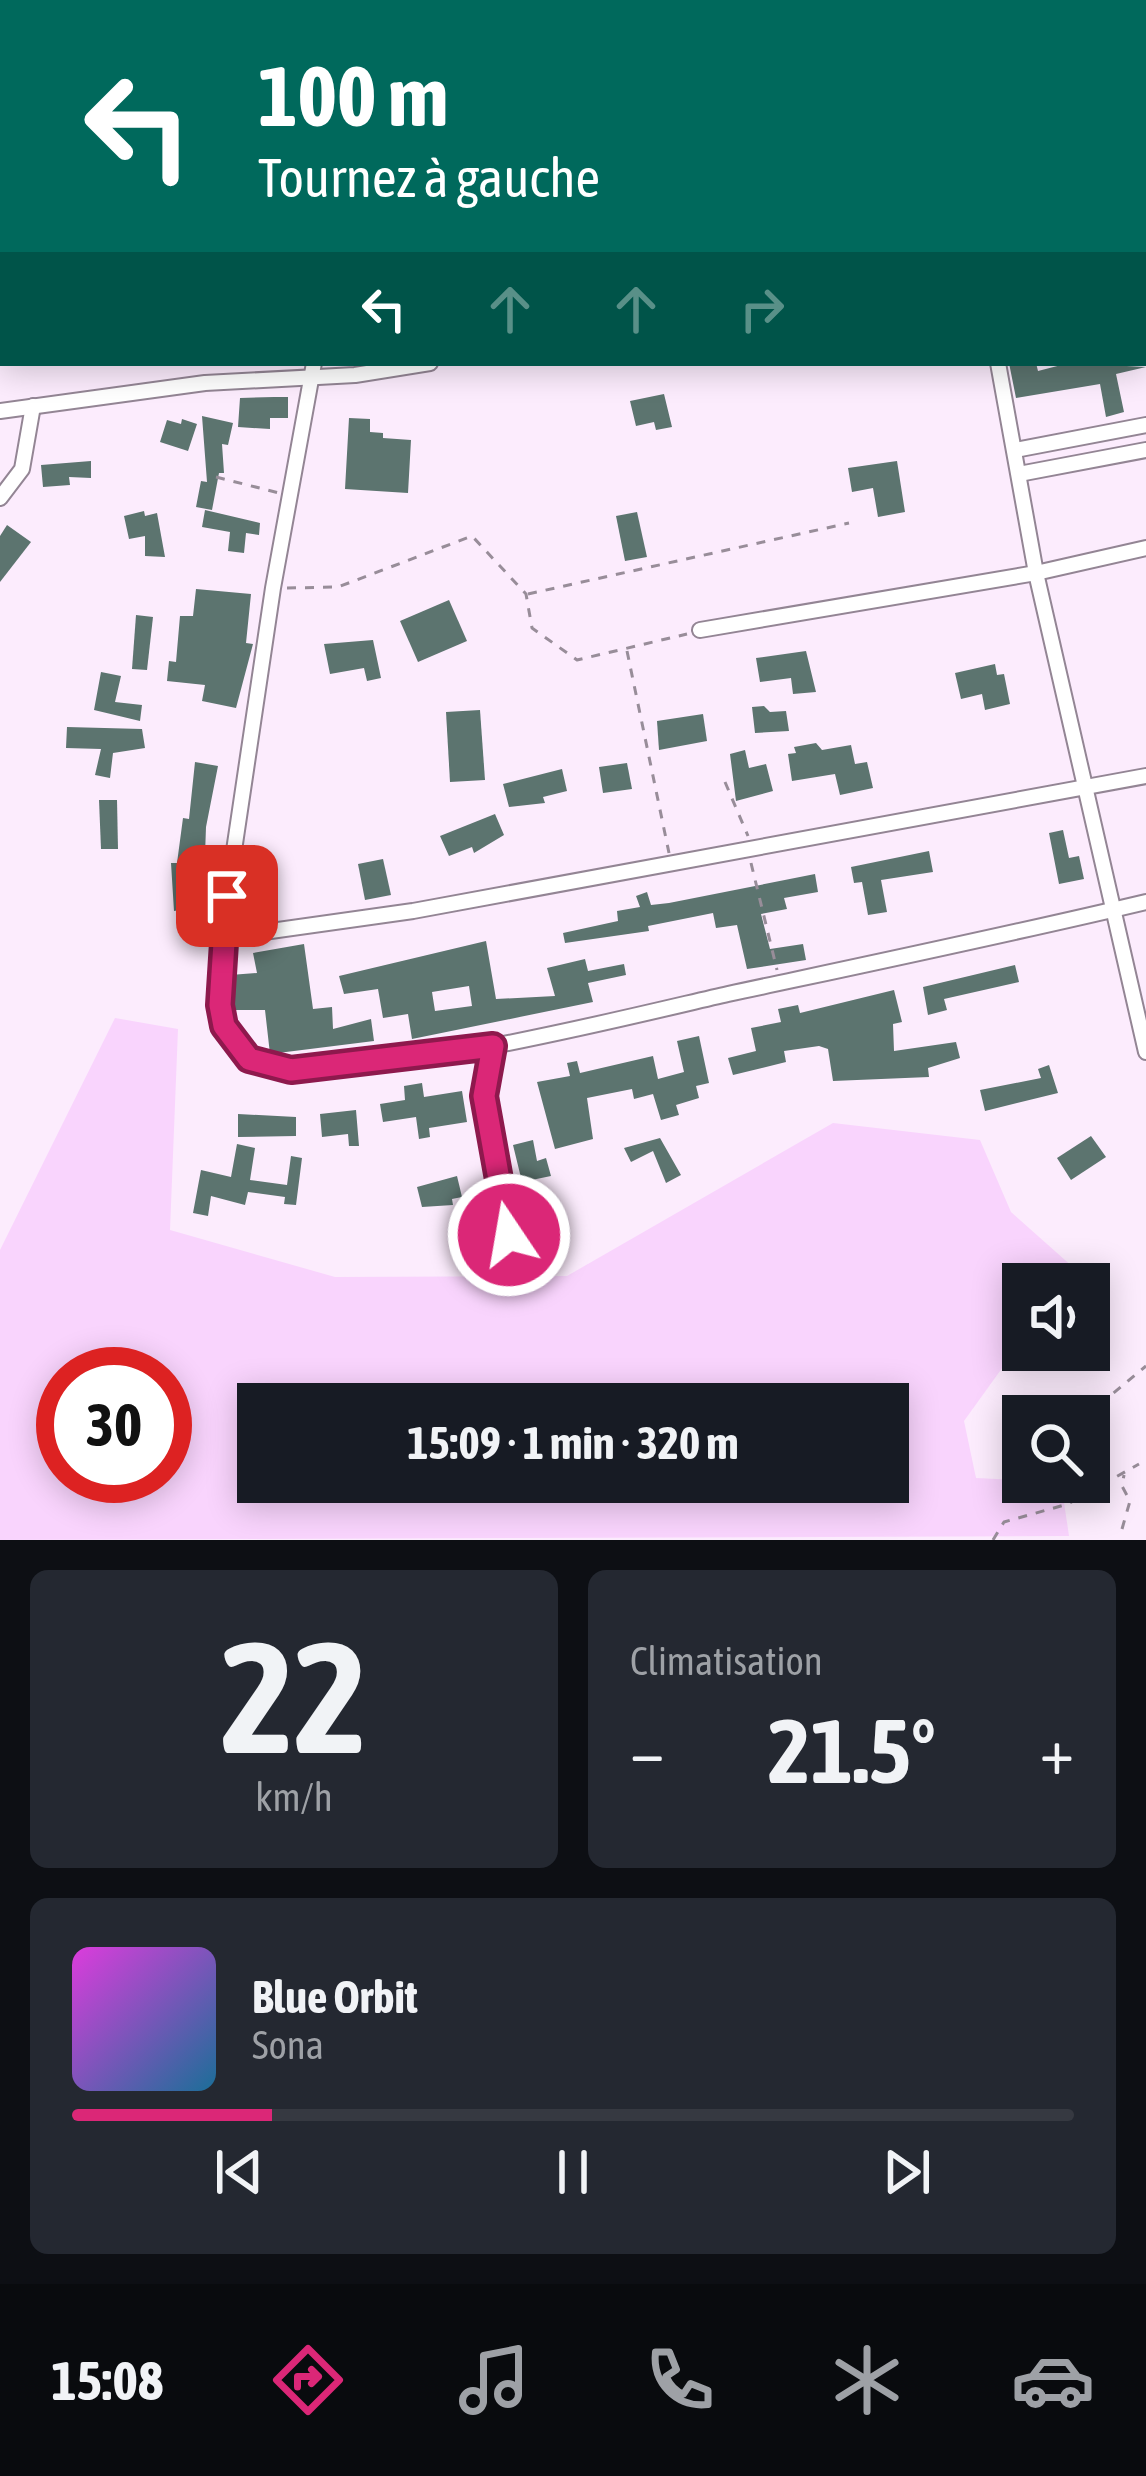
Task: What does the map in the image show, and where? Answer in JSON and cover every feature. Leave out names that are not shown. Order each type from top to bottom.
[{"type":"street","points":[[0,411],[205,383],[387,366]]},
{"type":"street","points":[[999,366],[1036,573],[1146,1052]]},
{"type":"street","points":[[315,371],[273,588],[221,938],[218,985],[224,1026],[239,1051],[264,1066],[291,1070],[493,1046],[1146,902]]},
{"type":"street","points":[[0,498],[22,469],[33,406]]},
{"type":"street","points":[[1015,450],[1146,425]]},
{"type":"street","points":[[1019,474],[1146,450]]},
{"type":"street","points":[[700,630],[1036,573],[1146,548]]},
{"type":"street","points":[[221,938],[413,911],[1146,776]]},
{"type":"street","points":[[493,1046],[484,1096],[508,1233],[536,1233],[543,1252]]},
{"type":"path","points":[[216,477],[292,496]]},
{"type":"path","points":[[526,595],[849,523]]},
{"type":"path","points":[[273,588],[338,586],[472,536],[526,595],[532,628],[577,660],[700,630]]},
{"type":"path","points":[[627,650],[671,860]]},
{"type":"path","points":[[725,782],[748,835],[779,983]]},
{"type":"path","points":[[1110,1396],[1146,1366]]},
{"type":"path","points":[[993,1540],[1004,1522],[1068,1504],[1139,1464]]},
{"type":"path","points":[[1122,1529],[1130,1501],[1122,1486],[1124,1475]]},
{"type":"shaded area","points":[[115,1018],[178,1029],[170,1230],[335,1277],[567,1276],[833,1123],[980,1140],[1011,1212],[1068,1263],[1002,1263],[1002,1368],[964,1421],[976,1478],[1002,1479],[1002,1503],[1064,1503],[1069,1536],[0,1540],[0,1250]]},
{"type":"building","points":[[1010,366],[1037,366],[1038,371],[1057,366],[1146,367],[1116,374],[1124,412],[1106,417],[1100,384],[1016,398]]},
{"type":"building","points":[[664,394],[672,427],[656,430],[654,422],[636,426],[630,401]]},
{"type":"building","points":[[288,397],[288,418],[270,418],[270,429],[238,427],[240,398]]},
{"type":"building","points":[[202,416],[233,423],[228,445],[222,444],[224,473],[219,473],[212,510],[196,507],[201,481],[207,482]]},
{"type":"building","points":[[349,418],[370,419],[370,432],[383,433],[383,438],[411,440],[408,493],[345,489]]},
{"type":"building","points":[[182,419],[197,424],[188,451],[160,442],[167,420],[181,424]]},
{"type":"building","points":[[91,461],[91,478],[69,477],[70,485],[43,487],[41,465]]},
{"type":"building","points":[[897,461],[905,512],[878,517],[873,488],[852,492],[848,468]]},
{"type":"building","points":[[205,510],[260,523],[259,535],[246,533],[244,553],[228,551],[230,532],[202,527]]},
{"type":"building","points":[[144,511],[145,516],[157,513],[165,557],[145,556],[145,536],[129,539],[124,516]]},
{"type":"building","points":[[637,512],[647,557],[625,561],[616,516]]},
{"type":"building","points":[[7,525],[31,542],[0,582],[0,536]]},
{"type":"building","points":[[196,589],[251,594],[246,643],[253,644],[236,708],[202,701],[205,685],[167,681],[169,661],[176,662],[180,616],[193,616]]},
{"type":"building","points":[[449,600],[467,641],[418,662],[400,621]]},
{"type":"building","points":[[136,615],[153,617],[147,670],[132,669]]},
{"type":"building","points":[[373,640],[381,678],[367,681],[364,668],[330,674],[324,644]]},
{"type":"building","points":[[806,651],[816,692],[793,694],[791,678],[760,682],[756,658]]},
{"type":"building","points":[[995,664],[997,675],[1004,674],[1010,704],[985,710],[982,694],[961,699],[955,673]]},
{"type":"building","points":[[101,672],[121,676],[115,702],[142,705],[140,721],[94,710]]},
{"type":"building","points":[[764,706],[770,712],[786,711],[789,731],[755,733],[752,707]]},
{"type":"building","points":[[480,710],[485,780],[450,782],[446,712]]},
{"type":"building","points":[[703,714],[707,741],[659,750],[657,721]]},
{"type":"building","points":[[67,727],[142,729],[145,748],[113,753],[110,778],[95,775],[101,749],[66,748]]},
{"type":"building","points":[[816,743],[822,750],[851,745],[855,764],[867,762],[873,788],[840,795],[835,774],[792,781],[788,754],[796,753],[794,747]]},
{"type":"building","points":[[745,750],[749,768],[766,764],[773,791],[736,801],[730,754]]},
{"type":"building","points":[[195,762],[218,766],[206,827],[204,883],[196,882],[197,899],[185,900],[186,909],[174,911],[171,863],[177,863],[183,818],[189,819]]},
{"type":"building","points":[[627,763],[632,789],[603,793],[599,767]]},
{"type":"building","points":[[562,769],[567,791],[543,797],[545,803],[509,807],[503,784]]},
{"type":"building","points":[[99,800],[117,800],[118,849],[101,849]]},
{"type":"building","points":[[495,814],[504,835],[474,853],[472,847],[449,856],[440,836]]},
{"type":"building","points":[[1063,830],[1069,858],[1079,856],[1084,879],[1059,884],[1049,833]]},
{"type":"building","points":[[929,851],[933,872],[881,880],[887,912],[868,915],[862,882],[854,883],[851,867]]},
{"type":"building","points":[[383,859],[391,895],[365,900],[358,864]]},
{"type":"building","points":[[815,874],[818,892],[784,898],[787,909],[761,914],[770,949],[803,944],[806,960],[747,969],[737,925],[716,928],[713,913],[648,926],[649,931],[565,943],[563,933],[618,921],[617,911],[640,907],[636,896],[647,892],[651,905]]},
{"type":"building","points":[[486,941],[496,999],[555,996],[547,968],[585,959],[588,971],[624,964],[626,975],[588,983],[593,1002],[412,1039],[408,1014],[383,1018],[378,989],[344,994],[339,976]],"holes":[[[469,986],[472,1006],[435,1011],[432,992]]]},
{"type":"building","points":[[304,944],[313,1009],[332,1007],[333,1029],[371,1019],[374,1041],[270,1054],[265,1010],[232,1010],[230,975],[257,973],[253,953]]},
{"type":"building","points":[[1015,965],[1019,982],[944,999],[947,1010],[928,1015],[923,987]]},
{"type":"building","points":[[894,990],[902,1022],[893,1024],[894,1051],[956,1042],[960,1058],[928,1068],[929,1077],[833,1081],[828,1049],[819,1046],[784,1051],[786,1062],[733,1075],[728,1058],[756,1051],[751,1028],[781,1022],[778,1009],[798,1005],[800,1013]]},
{"type":"building","points":[[699,1036],[709,1083],[696,1086],[699,1098],[676,1105],[679,1115],[661,1120],[653,1094],[634,1099],[632,1089],[587,1098],[593,1139],[555,1149],[537,1082],[570,1076],[567,1063],[577,1061],[580,1073],[653,1056],[658,1079],[684,1072],[677,1041]]},
{"type":"building","points":[[1049,1065],[1058,1093],[985,1111],[980,1090],[1041,1078],[1038,1069]]},
{"type":"building","points":[[422,1083],[424,1097],[462,1091],[467,1122],[429,1128],[430,1137],[419,1139],[416,1117],[383,1122],[380,1104],[405,1100],[404,1086]]},
{"type":"building","points":[[356,1110],[359,1146],[349,1146],[348,1134],[322,1137],[320,1114]]},
{"type":"building","points":[[238,1114],[296,1117],[296,1136],[238,1137]]},
{"type":"building","points":[[1091,1136],[1106,1157],[1071,1180],[1057,1158]]},
{"type":"building","points":[[660,1138],[681,1175],[666,1183],[653,1151],[631,1162],[624,1148]]},
{"type":"building","points":[[533,1140],[537,1161],[546,1158],[551,1176],[522,1182],[513,1145]]},
{"type":"building","points":[[237,1144],[255,1148],[250,1180],[287,1185],[291,1156],[302,1158],[296,1205],[284,1204],[285,1197],[248,1192],[245,1205],[211,1196],[208,1216],[193,1213],[201,1170],[231,1177]]},
{"type":"building","points":[[457,1176],[462,1197],[452,1199],[453,1205],[422,1207],[417,1187]]},
{"type":"route","points":[[227,896],[220,1005],[232,1042],[249,1059],[291,1070],[493,1046],[484,1096],[509,1235]]}]
